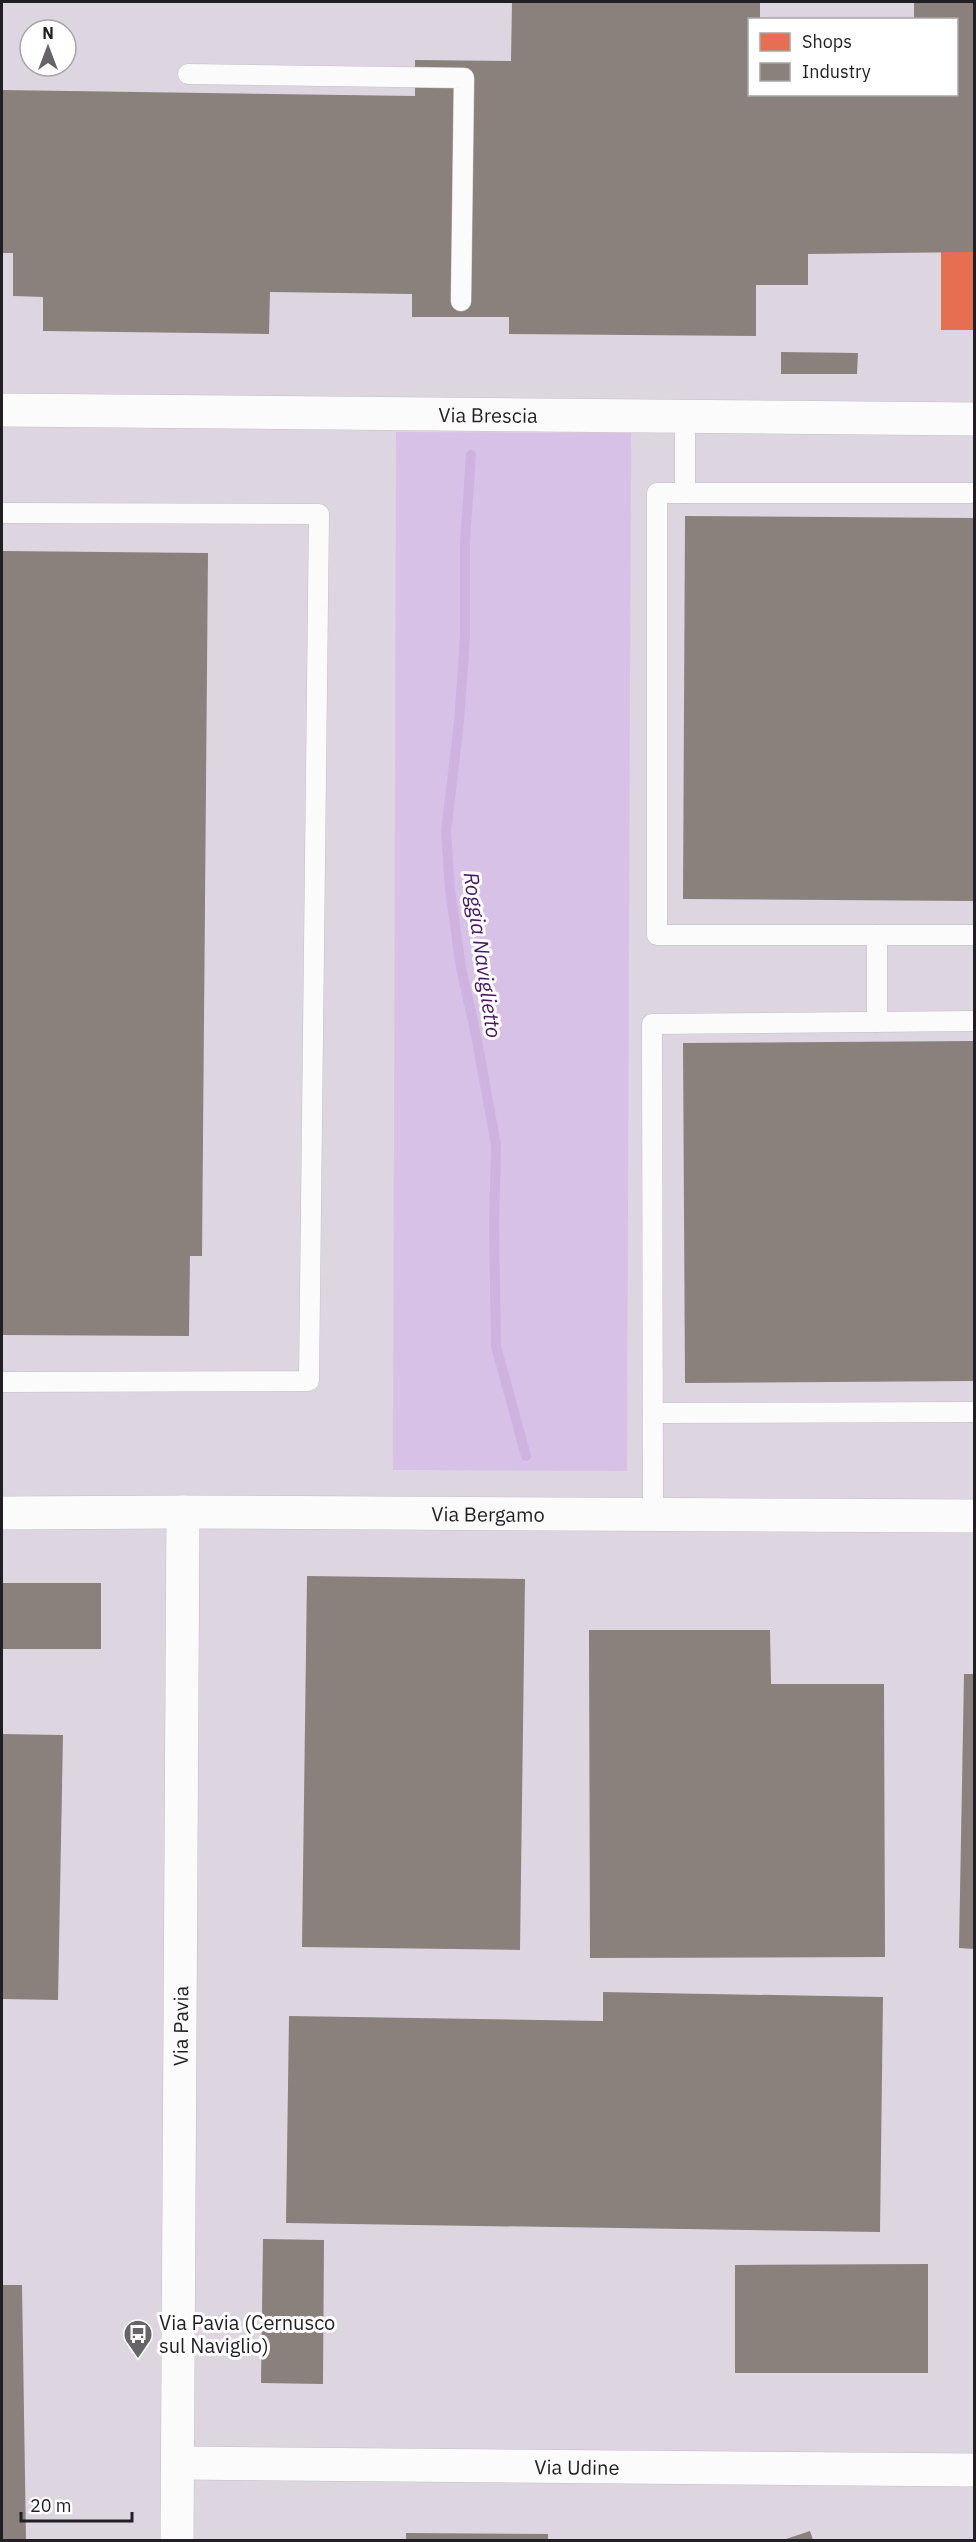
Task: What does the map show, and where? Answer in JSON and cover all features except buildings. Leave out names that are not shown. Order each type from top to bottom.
[{"type":"street","name":"Via Brescia","points":[[2,410],[975,419]]},
{"type":"street","name":"Via Pavia","points":[[177,2541],[183,1512]]},
{"type":"street","name":"Via Bergamo","points":[[2,1513],[975,1516]]},
{"type":"street","name":"Via Udine","points":[[178,2463],[975,2470]]},
{"type":"lane","points":[[188,74],[464,78],[461,301]]},
{"type":"lane","points":[[685,416],[685,493]]},
{"type":"lane","points":[[975,493],[657,493],[657,935],[975,935]]},
{"type":"lane","points":[[2,513],[319,514],[309,1381],[2,1382]]},
{"type":"lane","points":[[877,935],[877,1022]]},
{"type":"lane","points":[[653,1514],[652,1024],[975,1021]]},
{"type":"lane","points":[[653,1413],[975,1412]]},
{"type":"shaded area","points":[[2,2],[974,2],[974,2540],[2,2540]]},
{"type":"shaded area","points":[[396,432],[631,433],[627,1471],[393,1470]]},
{"type":"waterway","name":"Roggia Naviglietto","points":[[471,455],[465,542],[465,637],[459,722],[446,832],[450,890],[461,968],[496,1145],[494,1225],[496,1346],[526,1456]]},
{"type":"place","name":"Via Pavia (Cernusco sul Naviglio)","points":[[138,2360]]}]
